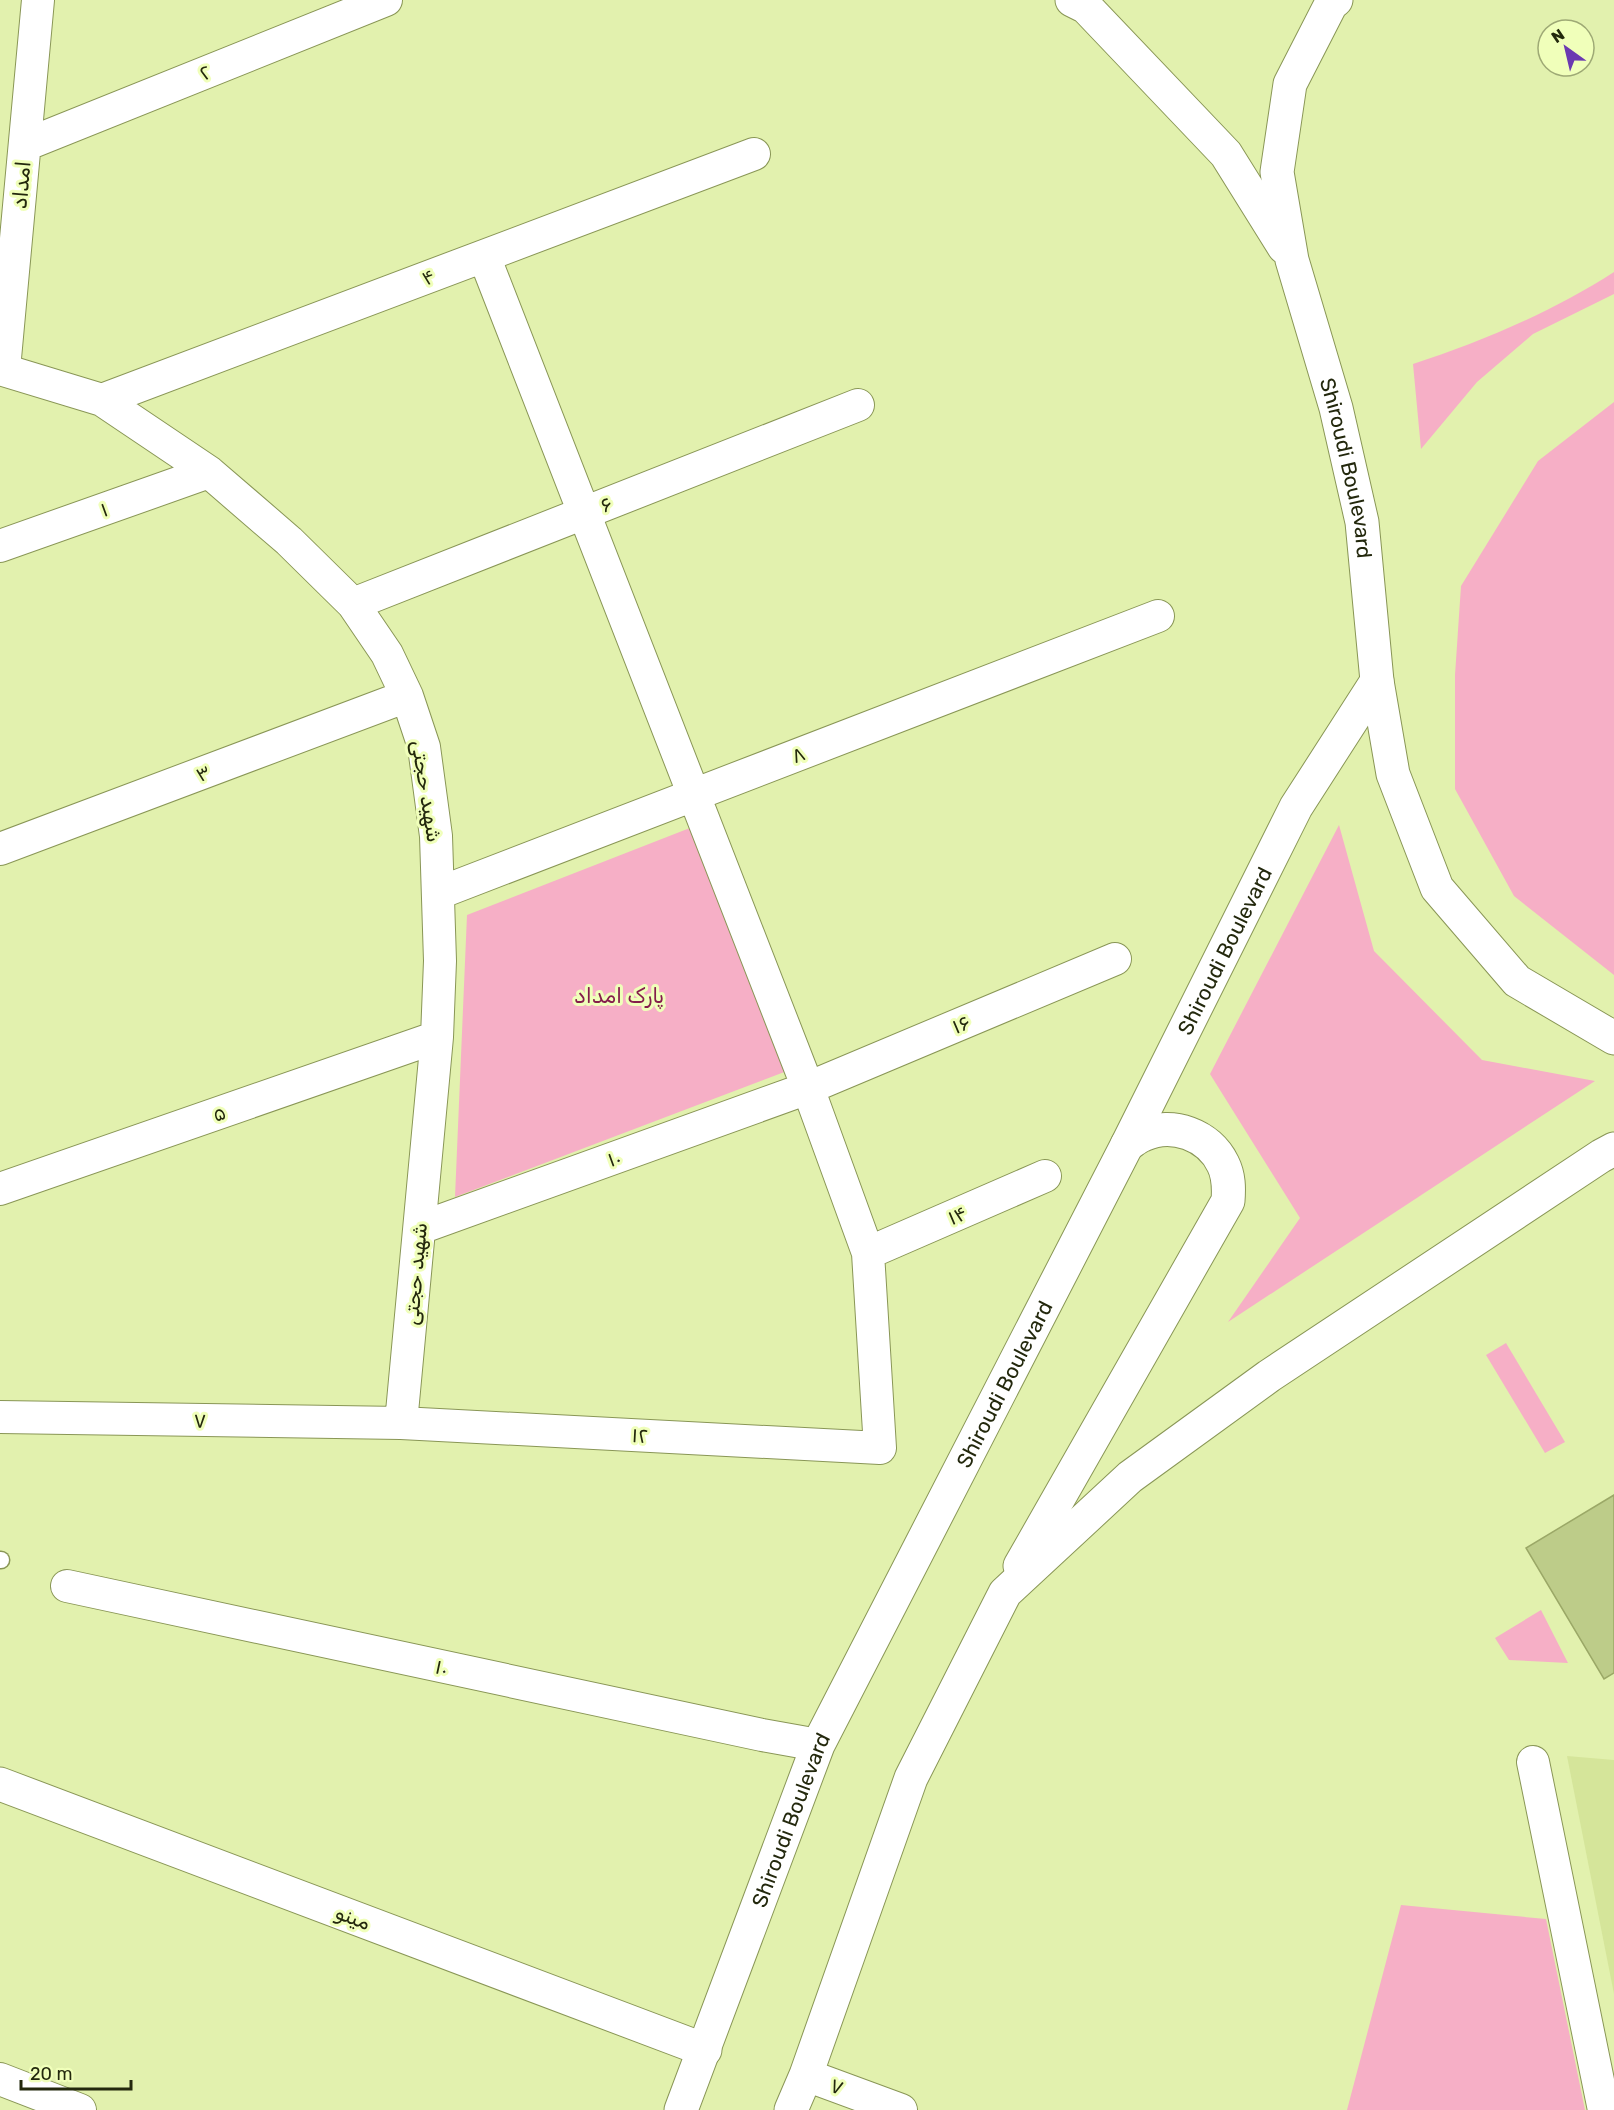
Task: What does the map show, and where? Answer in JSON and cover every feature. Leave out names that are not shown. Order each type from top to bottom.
[{"type":"main road","name":"Shiroudi Boulevard","points":[[1072,0],[1086,7],[1226,154],[1292,260]]},
{"type":"main road","name":"Shiroudi Boulevard","points":[[1336,0],[1331,4],[1290,84],[1277,172],[1292,260],[1336,408],[1362,522],[1377,681],[1393,774],[1437,888],[1517,981],[1614,1038]]},
{"type":"main road","name":"Shiroudi Boulevard","points":[[681,2110],[818,1746],[1127,1145],[1296,807],[1377,681]]},
{"type":"main road","points":[[791,2110],[806,2075],[911,1778],[1005,1593],[1228,1201],[1229,1183],[1223,1164],[1213,1149],[1198,1137],[1180,1131],[1161,1130],[1143,1135],[1127,1145]]},
{"type":"main road","points":[[1005,1593],[1130,1477],[1269,1376],[1614,1149]]},
{"type":"main road","name":"مینو","points":[[0,1784],[705,2050]]},
{"type":"street","name":"امداد","points":[[2,369],[38,0]]},
{"type":"street","name":"۲","points":[[25,145],[386,0]]},
{"type":"street","name":"۴","points":[[102,400],[754,154]]},
{"type":"street","points":[[484,256],[808,1088],[868,1253]]},
{"type":"street","name":"شهید حجتی","points":[[2,369],[102,400],[209,472],[289,542],[353,604],[387,654],[406,696],[424,747],[436,837],[440,961],[437,1037],[401,1423]]},
{"type":"street","name":"۶","points":[[353,604],[858,405]]},
{"type":"street","name":"۱","points":[[0,546],[209,472]]},
{"type":"street","name":"۸","points":[[439,893],[1158,616]]},
{"type":"street","name":"۳","points":[[0,849],[406,696]]},
{"type":"street","name":"۱۶","points":[[808,1088],[1115,959]]},
{"type":"street","name":"۵","points":[[0,1189],[437,1037]]},
{"type":"street","name":"۱۰","points":[[420,1228],[808,1088]]},
{"type":"street","name":"۱۴","points":[[868,1253],[1045,1176]]},
{"type":"street","name":"۱۲","points":[[401,1423],[880,1448],[868,1253]]},
{"type":"street","name":"۷","points":[[0,1417],[401,1423]]},
{"type":"street","name":"۱۰","points":[[67,1586],[818,1746]]},
{"type":"street","points":[[1533,1762],[1604,2110]]},
{"type":"street","name":"۷","points":[[806,2075],[901,2110]]},
{"type":"street","points":[[0,2079],[80,2110]]},
{"type":"shaded area","points":[[1567,1756],[1614,1760],[1614,1994]]},
{"type":"green space","points":[[1614,272],[1614,294],[1533,334],[1477,382],[1421,449],[1413,364],[1465,346],[1516,324],[1567,300]]},
{"type":"green space","points":[[1614,402],[1614,975],[1514,896],[1455,789],[1455,675],[1461,586],[1538,461]]},
{"type":"green space","points":[[1339,825],[1374,951],[1482,1060],[1595,1081],[1228,1322],[1300,1218],[1210,1074]]},
{"type":"green space","name":"پارک امداد","points":[[695,826],[787,1071],[455,1197],[467,915]]},
{"type":"green space","points":[[1506,1343],[1565,1442],[1545,1453],[1486,1355]]},
{"type":"green space","points":[[1541,1610],[1568,1663],[1509,1660],[1495,1638]]},
{"type":"green space","points":[[1401,1905],[1546,1919],[1585,2110],[1347,2110]]},
{"type":"building","points":[[1614,1495],[1614,1673],[1604,1679],[1526,1548]]}]
